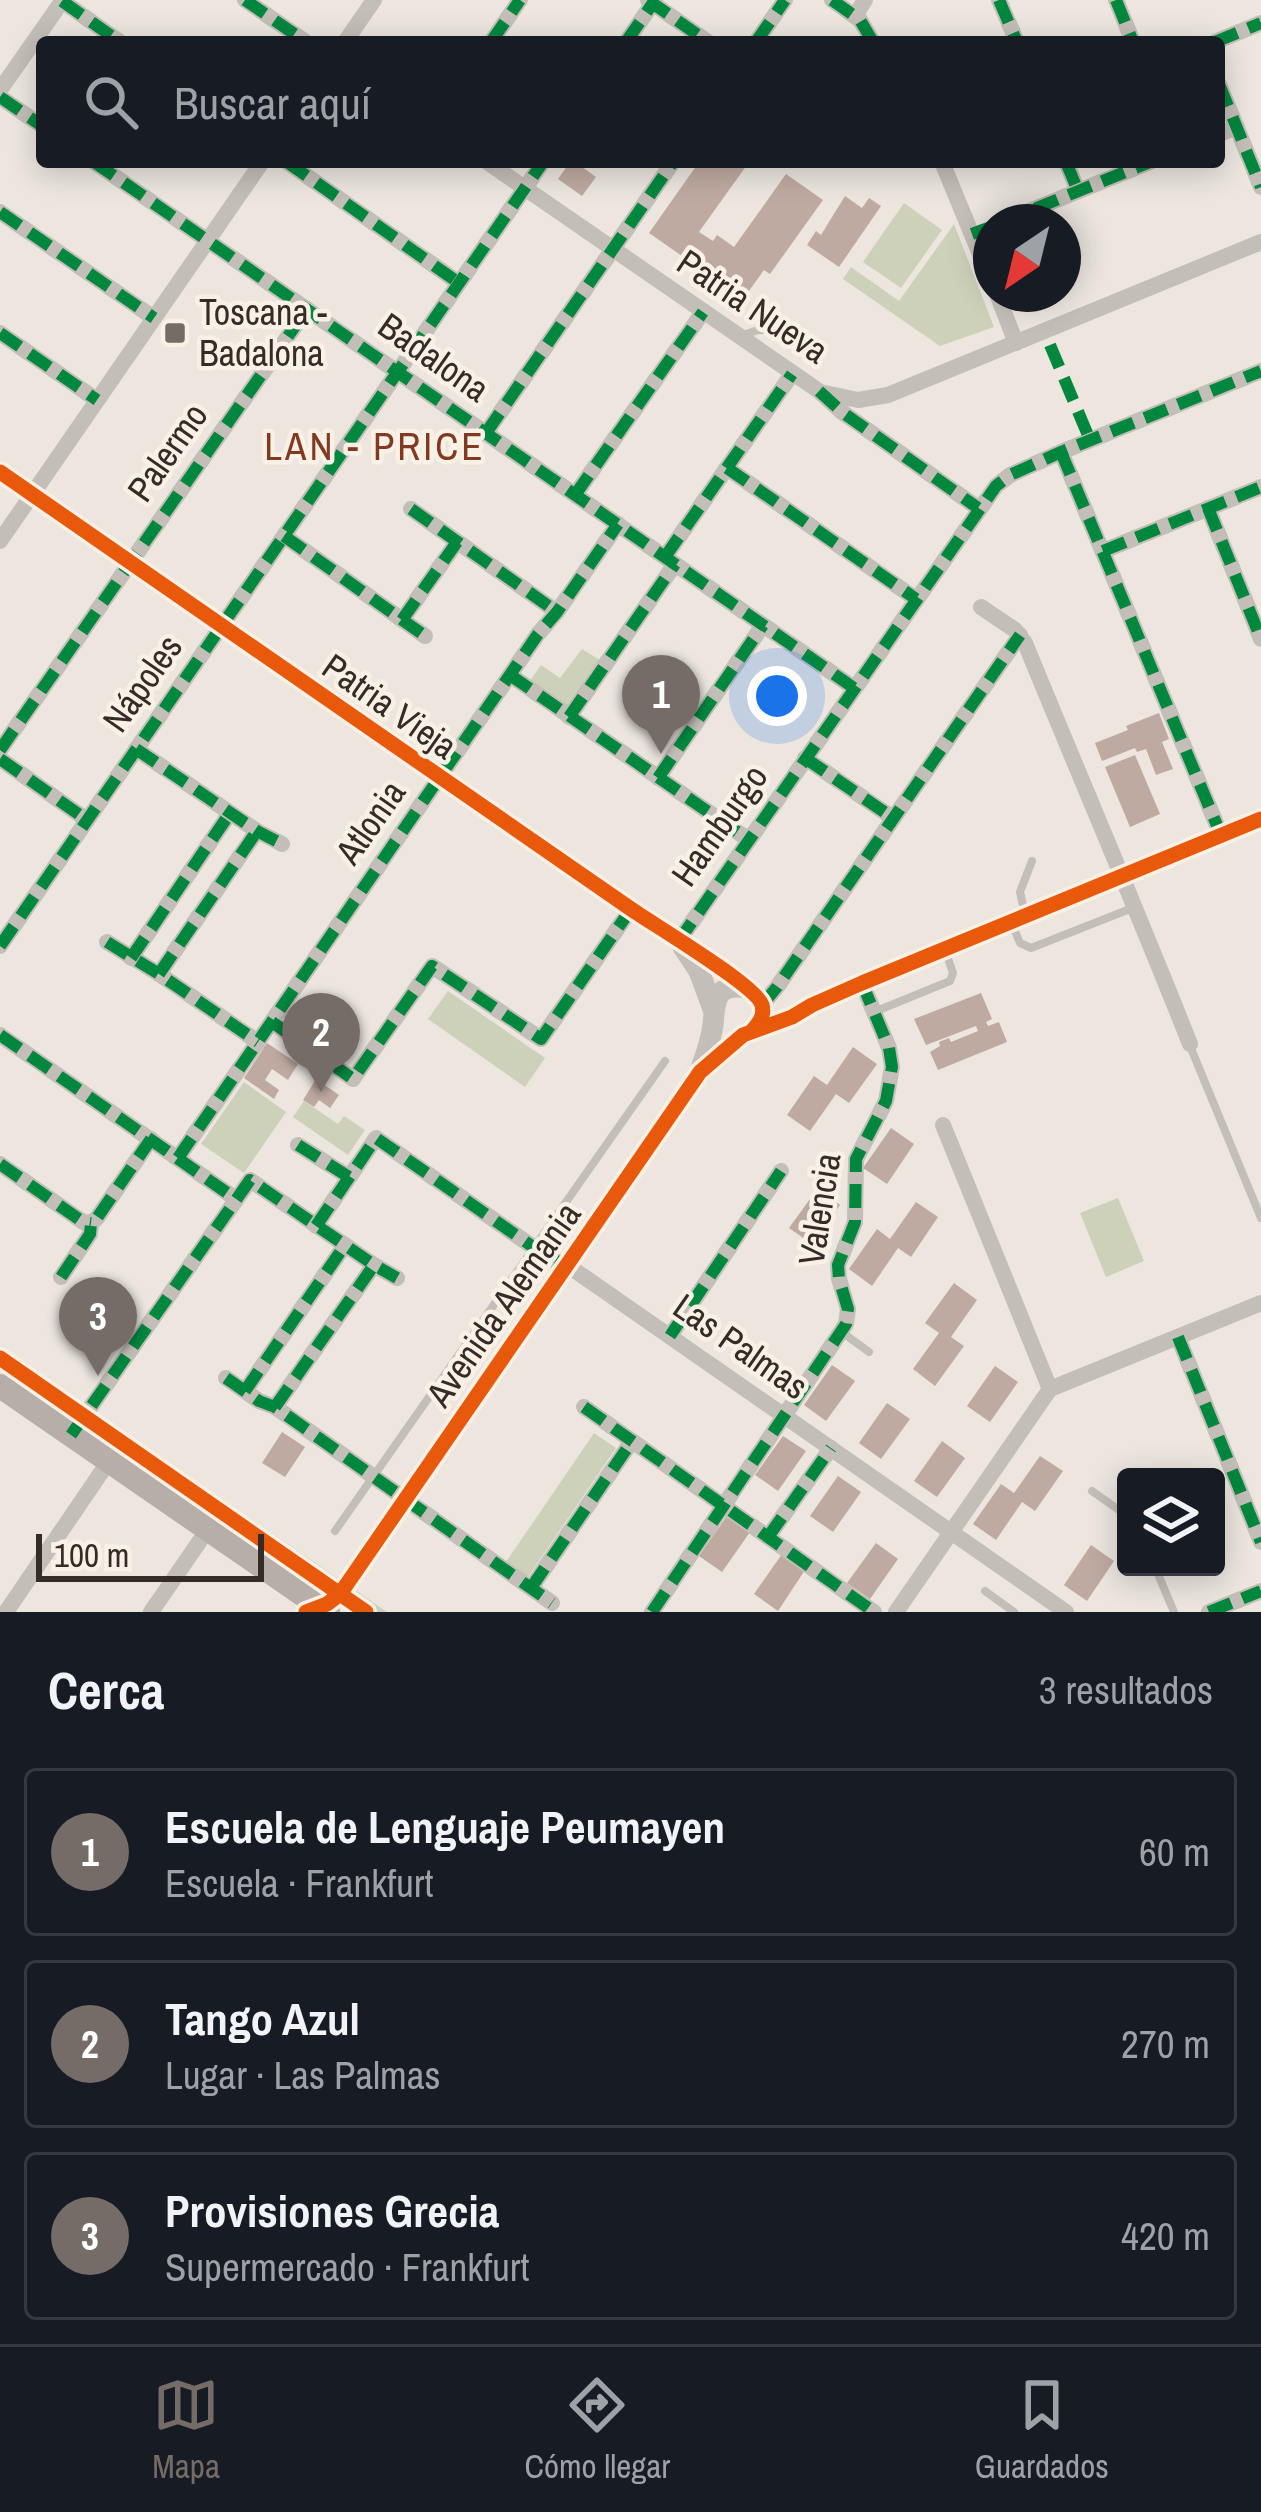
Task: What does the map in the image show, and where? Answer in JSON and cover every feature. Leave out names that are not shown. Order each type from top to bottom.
[{"type":"main road","points":[[4,1397],[110,1461],[318,1610]]},
{"type":"street","points":[[245,0],[297,36]]},
{"type":"street","points":[[349,36],[374,0]]},
{"type":"street","points":[[495,36],[520,0]]},
{"type":"street","points":[[760,36],[785,0]]},
{"type":"street","points":[[832,0],[860,8]]},
{"type":"street","points":[[999,0],[1014,36]]},
{"type":"street","points":[[1116,0],[1131,36]]},
{"type":"street","points":[[39,36],[62,1],[112,36]]},
{"type":"street","points":[[630,36],[652,1],[700,36]]},
{"type":"street","points":[[1225,38],[1261,23]]},
{"type":"street","points":[[36,40],[0,94],[36,121]]},
{"type":"street","points":[[1228,131],[1261,187]]},
{"type":"street","name":"Badalona","points":[[103,168],[854,688]]},
{"type":"street","points":[[0,541],[258,168]]},
{"type":"street","points":[[296,168],[459,283]]},
{"type":"street","name":"Patria Nueva","points":[[496,168],[819,391],[978,508]]},
{"type":"street","name":"Nápoles","points":[[0,946],[539,168]]},
{"type":"street","points":[[486,433],[669,168]]},
{"type":"street","points":[[944,168],[972,234]]},
{"type":"street","points":[[1068,168],[1078,191]]},
{"type":"street","points":[[1046,204],[1135,168]]},
{"type":"street","points":[[0,212],[154,318]]},
{"type":"street","points":[[819,391],[858,400],[888,395],[1261,242]]},
{"type":"street","name":"Palermo","points":[[0,755],[307,309]]},
{"type":"street","points":[[575,495],[703,311]]},
{"type":"street","points":[[1004,312],[1016,343]]},
{"type":"street","points":[[0,333],[97,400]]},
{"type":"street","name":"Hamburgo","points":[[678,942],[996,485],[1061,452],[1261,370]]},
{"type":"street","points":[[569,717],[792,374]]},
{"type":"street","points":[[1061,452],[1221,836]]},
{"type":"street","points":[[727,468],[916,599]]},
{"type":"street","name":"Patria Vieja","points":[[0,472],[755,996]]},
{"type":"street","points":[[1103,551],[1261,487]]},
{"type":"street","points":[[1208,508],[1261,639]]},
{"type":"street","points":[[411,509],[556,612]]},
{"type":"street","name":"Atlonia","points":[[178,1158],[618,524]]},
{"type":"street","points":[[284,536],[424,636]]},
{"type":"street","points":[[402,620],[457,542]]},
{"type":"street","points":[[981,607],[1020,634],[1190,1044]]},
{"type":"street","points":[[658,778],[763,625]]},
{"type":"street","points":[[748,1033],[732,1035],[722,1030],[713,1013],[717,997],[738,986],[755,996],[893,818],[1020,634]]},
{"type":"street","points":[[510,675],[748,840]]},
{"type":"street","points":[[136,749],[282,844]]},
{"type":"street","points":[[0,755],[87,820]]},
{"type":"street","points":[[806,758],[893,818]]},
{"type":"street","points":[[131,958],[230,813]]},
{"type":"street","name":"Avenida Alemania","points":[[748,1033],[1261,819]]},
{"type":"street","points":[[159,974],[257,831]]},
{"type":"street","name":"Hamburgo","points":[[272,1022],[353,1079],[433,966],[541,1040],[631,909]]},
{"type":"street","points":[[107,942],[258,1042]]},
{"type":"street","name":"Patria Vieja","points":[[678,942],[699,971],[713,1013]]},
{"type":"street","name":"Valencia","points":[[842,1332],[848,1309],[838,1265],[855,1222],[856,1160],[886,1101],[891,1073],[890,1054],[862,983]]},
{"type":"street","name":"Avenida Alemania","points":[[318,1610],[340,1594],[700,1072],[761,1019],[755,996],[812,1005]]},
{"type":"street","name":"Avenida Alemania","points":[[700,1072],[713,1013]]},
{"type":"street","points":[[0,1035],[236,1199]]},
{"type":"street","points":[[943,1125],[1050,1389]]},
{"type":"street","name":"Las Palmas","points":[[349,1177],[376,1138],[549,1258],[567,1264],[1066,1612]]},
{"type":"street","points":[[0,1165],[91,1223],[151,1139]]},
{"type":"street","points":[[298,1144],[349,1177],[316,1226]]},
{"type":"street","points":[[670,1336],[781,1172]]},
{"type":"street","points":[[71,1435],[250,1180],[398,1277]]},
{"type":"street","points":[[61,1276],[90,1234],[91,1223]]},
{"type":"street","points":[[245,1391],[344,1245]]},
{"type":"street","points":[[275,1407],[374,1265]]},
{"type":"street","points":[[896,1612],[1050,1389],[1261,1303]]},
{"type":"street","points":[[652,1612],[842,1332]]},
{"type":"street","points":[[1178,1337],[1261,1542]]},
{"type":"street","points":[[226,1378],[275,1407],[552,1603]]},
{"type":"street","points":[[584,1407],[874,1612]]},
{"type":"street","points":[[531,1588],[632,1441]]},
{"type":"street","points":[[768,1538],[831,1448]]},
{"type":"street","points":[[6,1612],[110,1461]]},
{"type":"street","points":[[151,1612],[208,1529]]},
{"type":"street","points":[[1210,1612],[1261,1591]]},
{"type":"lane","points":[[738,336],[758,329],[785,330]]},
{"type":"lane","points":[[1032,861],[1020,892],[1018,919],[1020,943],[1031,948],[1136,907]]},
{"type":"lane","points":[[874,1012],[950,981],[953,973],[944,949]]},
{"type":"lane","points":[[1190,1044],[1261,1219]]},
{"type":"lane","points":[[335,1531],[665,1061]]},
{"type":"lane","points":[[842,1332],[869,1352]]},
{"type":"lane","points":[[1092,1491],[1117,1509]]},
{"type":"lane","points":[[1159,1576],[1174,1612]]},
{"type":"lane","points":[[985,1592],[1014,1612]]},
{"type":"green space","points":[[904,203],[942,230],[901,288],[863,262]]},
{"type":"green space","points":[[954,224],[973,273],[973,312],[988,312],[994,327],[940,346],[843,279],[851,267],[899,301]]},
{"type":"green space","points":[[582,649],[600,660],[568,708],[527,685],[541,665],[560,678]]},
{"type":"green space","points":[[448,991],[545,1058],[525,1087],[428,1019]]},
{"type":"green space","points":[[244,1082],[286,1112],[244,1173],[201,1144]]},
{"type":"green space","points":[[304,1101],[338,1124],[344,1116],[365,1130],[348,1155],[293,1117]]},
{"type":"green space","points":[[1118,1198],[1144,1261],[1106,1277],[1080,1213]]},
{"type":"green space","points":[[0,1347],[387,1612],[350,1612],[0,1372]]},
{"type":"green space","points":[[594,1433],[616,1448],[528,1577],[506,1562]]},
{"type":"building","points":[[566,168],[583,168],[596,177],[582,196],[558,179]]},
{"type":"building","points":[[695,168],[745,168],[699,232],[713,241],[717,235],[734,247],[786,174],[823,200],[770,274],[764,270],[741,302],[694,269],[698,263],[685,253],[682,256],[649,233]]},
{"type":"building","points":[[845,196],[862,208],[869,198],[881,206],[839,267],[807,245],[816,231],[821,235]]},
{"type":"building","points":[[1159,713],[1169,739],[1162,742],[1173,769],[1156,775],[1146,749],[1137,752],[1135,748],[1102,761],[1095,743]]},
{"type":"building","points":[[1135,755],[1160,814],[1130,827],[1105,767]]},
{"type":"building","points":[[981,993],[992,1019],[986,1022],[988,1026],[999,1022],[1007,1042],[938,1070],[930,1052],[939,1042],[978,1031],[976,1026],[926,1045],[914,1019]]},
{"type":"building","points":[[267,1043],[298,1064],[288,1080],[272,1069],[265,1080],[279,1090],[274,1099],[244,1078]]},
{"type":"building","points":[[853,1047],[877,1064],[849,1103],[836,1094],[810,1131],[787,1115],[814,1076],[827,1085]]},
{"type":"building","points":[[316,1079],[339,1095],[330,1108],[319,1100],[314,1107],[303,1100]]},
{"type":"building","points":[[891,1128],[914,1144],[887,1184],[863,1168]]},
{"type":"building","points":[[818,1188],[840,1205],[812,1244],[789,1228]]},
{"type":"building","points":[[916,1202],[938,1217],[911,1257],[898,1248],[872,1286],[849,1269],[877,1229],[890,1239]]},
{"type":"building","points":[[954,1283],[977,1300],[951,1337],[964,1346],[935,1386],[913,1369],[939,1333],[925,1323]]},
{"type":"building","points":[[832,1365],[855,1381],[826,1421],[804,1405]]},
{"type":"building","points":[[995,1366],[1018,1382],[990,1422],[967,1406]]},
{"type":"building","points":[[887,1403],[910,1419],[881,1459],[859,1443]]},
{"type":"building","points":[[282,1432],[305,1447],[285,1477],[262,1463]]},
{"type":"building","points":[[783,1436],[806,1451],[778,1491],[755,1475]]},
{"type":"building","points":[[942,1441],[965,1458],[937,1497],[914,1481]]},
{"type":"building","points":[[1040,1456],[1063,1471],[1035,1511],[1022,1502],[996,1540],[973,1524],[1001,1484],[1014,1493]]},
{"type":"building","points":[[838,1476],[861,1492],[833,1532],[810,1516]]},
{"type":"building","points":[[727,1516],[750,1532],[722,1572],[699,1556]]},
{"type":"building","points":[[876,1543],[898,1559],[870,1599],[847,1583]]},
{"type":"building","points":[[1091,1545],[1114,1561],[1087,1601],[1064,1585]]},
{"type":"building","points":[[782,1554],[805,1570],[778,1611],[754,1594]]},
{"type":"marked path","points":[[245,0],[297,36]]},
{"type":"marked path","points":[[495,36],[520,0]]},
{"type":"marked path","points":[[648,0],[699,36]]},
{"type":"marked path","points":[[630,36],[655,0]]},
{"type":"marked path","points":[[760,36],[785,0]]},
{"type":"marked path","points":[[832,0],[860,20],[869,36]]},
{"type":"marked path","points":[[999,0],[1014,36]]},
{"type":"marked path","points":[[1116,0],[1131,36]]},
{"type":"marked path","points":[[62,1],[112,36]]},
{"type":"marked path","points":[[1225,38],[1261,23]]},
{"type":"marked path","points":[[0,97],[36,122]]},
{"type":"marked path","points":[[1225,99],[1261,187]]},
{"type":"marked path","points":[[103,168],[854,688]]},
{"type":"marked path","points":[[296,168],[459,283]]},
{"type":"marked path","points":[[0,946],[539,168]]},
{"type":"marked path","points":[[486,433],[669,168]]},
{"type":"marked path","points":[[1068,168],[1078,191]]},
{"type":"marked path","points":[[1046,204],[1135,168]]},
{"type":"marked path","points":[[0,212],[154,318]]},
{"type":"marked path","points":[[0,750],[307,309]]},
{"type":"marked path","points":[[575,495],[703,312]]},
{"type":"marked path","points":[[0,333],[97,400]]},
{"type":"marked path","points":[[1050,345],[1090,440]]},
{"type":"marked path","points":[[678,942],[996,486],[1061,452],[1261,371]]},
{"type":"marked path","points":[[665,557],[792,374]]},
{"type":"marked path","points":[[819,391],[978,508]]},
{"type":"marked path","points":[[1061,452],[1221,835]]},
{"type":"marked path","points":[[727,468],[916,599]]},
{"type":"marked path","points":[[1103,551],[1261,487]]},
{"type":"marked path","points":[[1208,508],[1261,639]]},
{"type":"marked path","points":[[411,509],[557,612]]},
{"type":"marked path","points":[[178,1158],[618,524]]},
{"type":"marked path","points":[[284,536],[425,636]]},
{"type":"marked path","points":[[402,620],[457,542]]},
{"type":"marked path","points":[[569,717],[675,564]]},
{"type":"marked path","points":[[658,778],[763,625]]},
{"type":"marked path","points":[[762,1005],[1020,635]]},
{"type":"marked path","points":[[510,675],[749,840]]},
{"type":"marked path","points":[[136,749],[282,844]]},
{"type":"marked path","points":[[805,758],[893,818]]},
{"type":"marked path","points":[[0,759],[87,820]]},
{"type":"marked path","points":[[131,958],[230,813]]},
{"type":"marked path","points":[[159,974],[257,831]]},
{"type":"marked path","points":[[272,1022],[353,1079],[432,966],[541,1039],[631,909]]},
{"type":"marked path","points":[[107,942],[258,1042]]},
{"type":"marked path","points":[[652,1612],[846,1324],[848,1309],[838,1265],[855,1222],[856,1159],[886,1101],[892,1067],[862,983]]},
{"type":"marked path","points":[[0,1035],[236,1199]]},
{"type":"marked path","points":[[316,1226],[376,1138],[549,1258],[567,1265]]},
{"type":"marked path","points":[[61,1277],[90,1234],[91,1223],[151,1139]]},
{"type":"marked path","points":[[298,1145],[349,1177]]},
{"type":"marked path","points":[[0,1164],[91,1223]]},
{"type":"marked path","points":[[670,1336],[781,1171]]},
{"type":"marked path","points":[[71,1435],[250,1180],[397,1278]]},
{"type":"marked path","points":[[245,1391],[345,1245]]},
{"type":"marked path","points":[[275,1407],[374,1265]]},
{"type":"marked path","points":[[1178,1337],[1261,1542]]},
{"type":"marked path","points":[[226,1378],[275,1407],[552,1603]]},
{"type":"marked path","points":[[584,1407],[874,1612]]},
{"type":"marked path","points":[[531,1588],[632,1441]]},
{"type":"marked path","points":[[768,1537],[831,1448]]},
{"type":"marked path","points":[[1209,1612],[1261,1591]]},
{"type":"cycle path","points":[[0,472],[724,970],[762,1005],[762,1016],[752,1031]]},
{"type":"cycle path","points":[[306,1612],[340,1594],[700,1072],[743,1035],[1261,819]]},
{"type":"cycle path","points":[[0,1358],[366,1612]]},
{"type":"place","name":"Toscana - Badalona","points":[[175,333]]},
{"type":"place","name":"Escuela de Lenguaje Peumayen","points":[[661,754]]},
{"type":"place","name":"Tango Azul","points":[[321,1092]]},
{"type":"place","name":"Provisiones Grecia","points":[[98,1376]]},
{"type":"district","name":"LAN - PRICE","points":[[375,446]]}]
